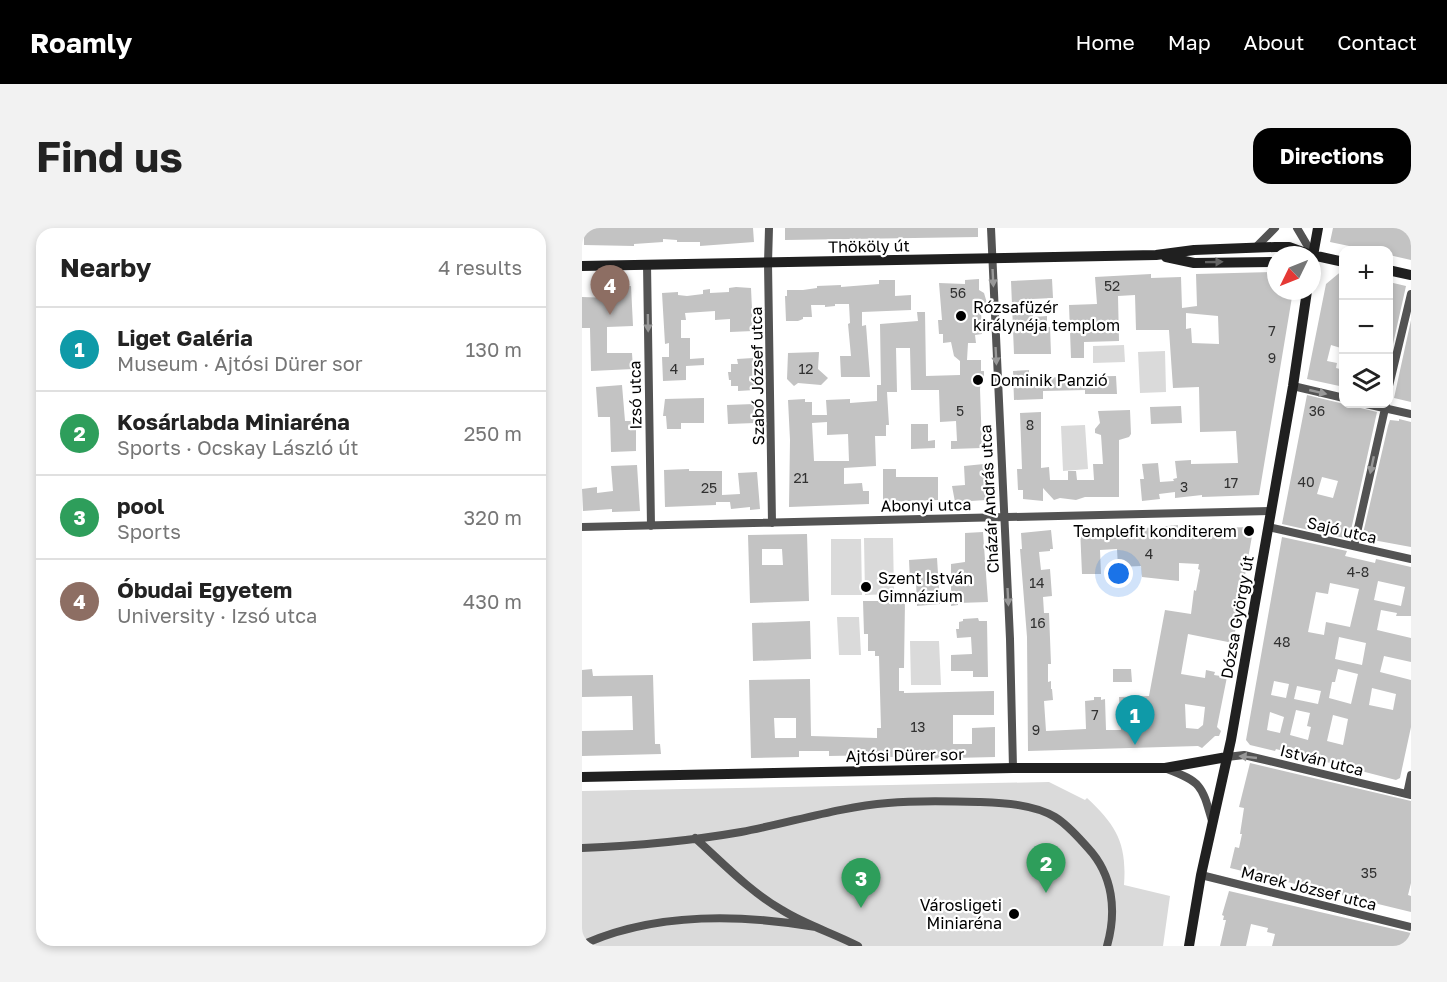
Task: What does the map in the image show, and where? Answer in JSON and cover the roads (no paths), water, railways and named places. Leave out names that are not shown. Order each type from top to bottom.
[{"type":"main road","points":[[1314,246],[1318,228]]},
{"type":"main road","name":"Thököly út","points":[[582,266],[1156,255],[1194,250],[1267,247]]},
{"type":"main road","name":"Thököly út","points":[[1156,255],[1194,263],[1267,262]]},
{"type":"main road","name":"Thököly út","points":[[1321,258],[1339,261]]},
{"type":"main road","points":[[1393,271],[1411,274]]},
{"type":"main road","name":"Dózsa György út","points":[[1189,946],[1201,875],[1227,758],[1293,386],[1306,300]]},
{"type":"main road","name":"Ajtósi Dürer sor","points":[[582,777],[1013,768],[1165,768],[1227,758]]},
{"type":"street","name":"Szabó József utca","points":[[769,228],[772,523]]},
{"type":"street","name":"Cházár András utca","points":[[991,228],[1010,639],[1013,768]]},
{"type":"street","points":[[1256,247],[1275,228]]},
{"type":"street","points":[[1297,228],[1306,246]]},
{"type":"street","name":"Izsó utca","points":[[647,264],[651,526]]},
{"type":"street","points":[[1393,373],[1411,294]]},
{"type":"street","points":[[1293,386],[1339,397]]},
{"type":"street","points":[[1354,546],[1385,408]]},
{"type":"street","points":[[1392,408],[1411,414]]},
{"type":"street","name":"Abonyi utca","points":[[582,527],[1270,512]]},
{"type":"street","name":"Sajó utca","points":[[1268,527],[1411,559]]},
{"type":"street","name":"István utca","points":[[1227,758],[1244,755],[1409,795]]},
{"type":"street","points":[[1165,768],[1194,780],[1200,787],[1212,823]]},
{"type":"street","points":[[1409,795],[1411,775]]},
{"type":"street","points":[[582,848],[660,843],[739,832],[888,803],[945,801],[1000,803],[1024,807],[1050,815],[1063,824],[1094,855],[1102,867],[1112,900],[1112,927],[1107,946]]},
{"type":"street","points":[[695,838],[755,892],[788,914],[858,946]]},
{"type":"street","name":"Marek József utca","points":[[1201,875],[1411,927]]},
{"type":"street","points":[[582,945],[622,930],[703,918],[756,920],[816,927]]},
{"type":"place","name":"Óbudai Egyetem","points":[[610,315]]},
{"type":"place","name":"Rózsafüzér királynéja templom","points":[[961,316]]},
{"type":"place","name":"Dominik Panzió","points":[[978,380]]},
{"type":"place","name":"Templefit konditerem","points":[[1249,531]]},
{"type":"place","name":"Szent István Gimnázium","points":[[866,587]]},
{"type":"place","name":"Liget Galéria","points":[[1135,745]]},
{"type":"place","name":"Kosárlabda Miniaréna","points":[[1046,893]]},
{"type":"place","name":"pool","points":[[861,908]]},
{"type":"place","name":"Városligeti Miniaréna","points":[[1014,914]]}]
